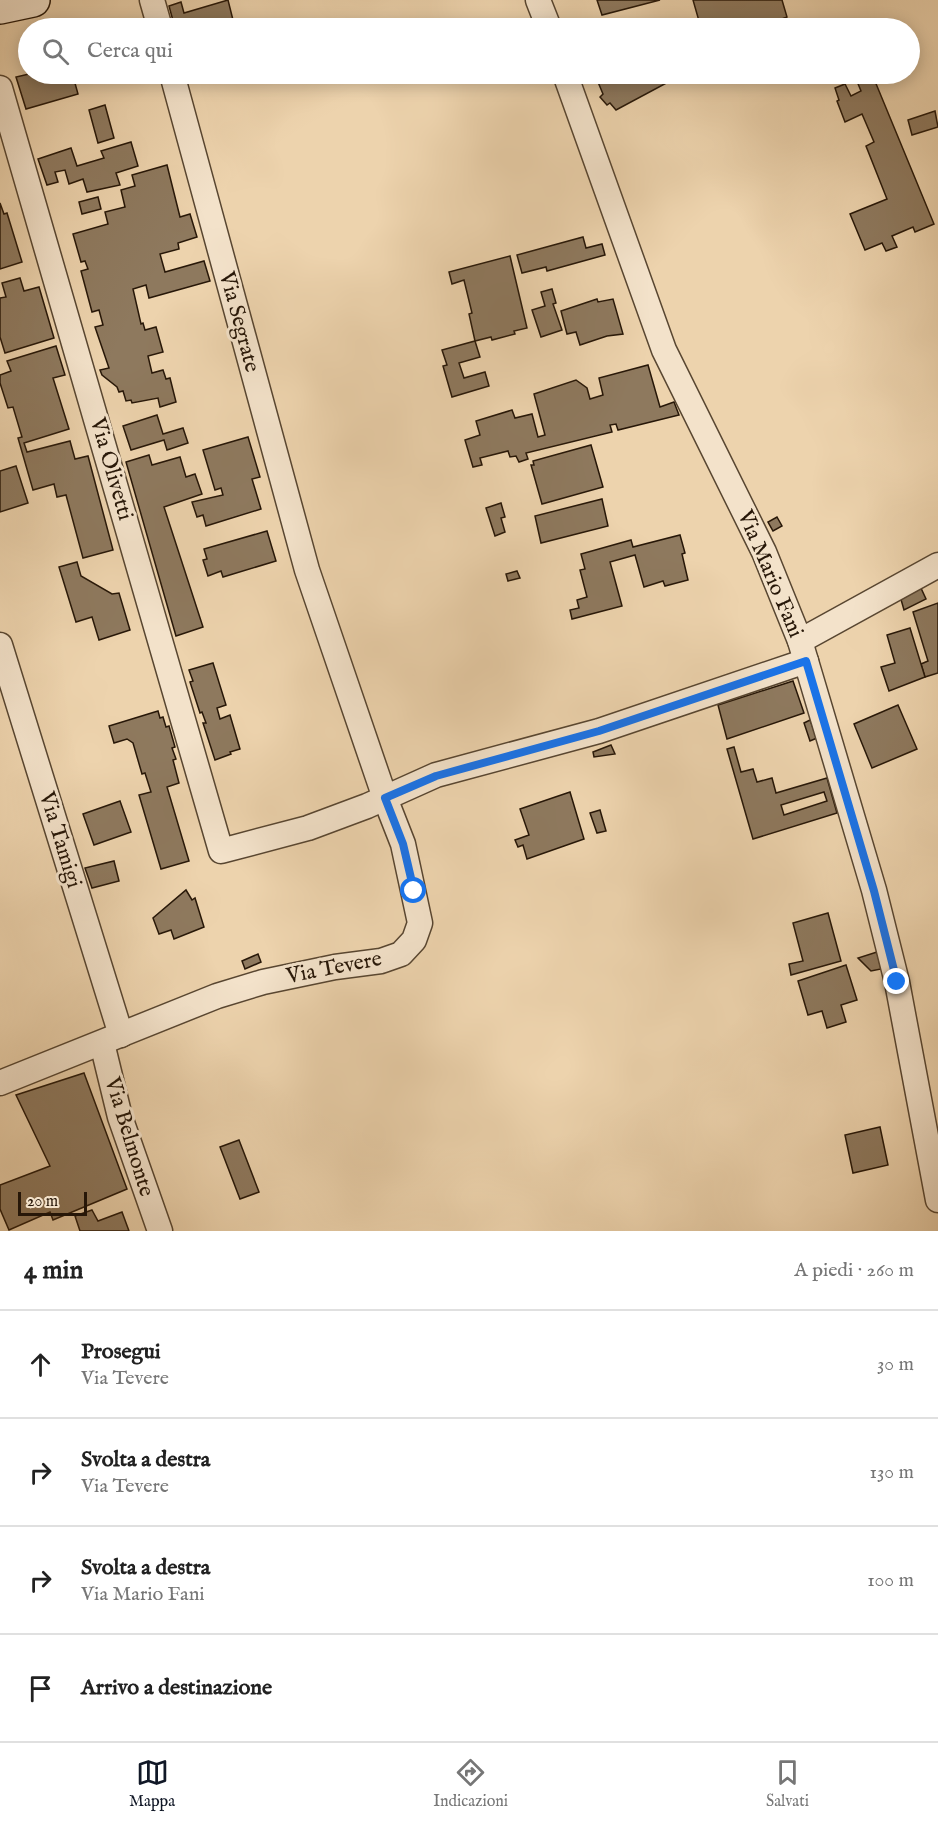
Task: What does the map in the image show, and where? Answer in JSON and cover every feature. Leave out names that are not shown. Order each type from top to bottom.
[{"type":"street","points":[[0,7],[33,0]]},
{"type":"street","points":[[152,0],[157,18]]},
{"type":"street","points":[[538,0],[545,18]]},
{"type":"street","name":"Via Segrate","points":[[175,84],[307,570],[385,798]]},
{"type":"street","name":"Via Mario Fani","points":[[569,84],[664,350],[764,552],[803,651],[871,880],[897,982],[938,1200]]},
{"type":"street","name":"Via Olivetti","points":[[0,88],[221,851],[308,828],[385,798]]},
{"type":"street","points":[[385,798],[436,776],[599,731],[803,651],[938,565]]},
{"type":"street","name":"Via Tamigi","points":[[0,645],[111,1039]]},
{"type":"street","name":"Via Tevere","points":[[0,1083],[217,996],[263,982],[335,967],[381,961],[401,954],[414,940],[420,923],[403,844],[385,798]]},
{"type":"street","name":"Via Belmonte","points":[[111,1039],[120,1116],[160,1231]]},
{"type":"building","points":[[228,0],[232,18],[172,18],[169,6],[181,2],[184,13]]},
{"type":"building","points":[[597,0],[660,0],[602,15]]},
{"type":"building","points":[[693,0],[782,0],[787,17],[784,18],[698,18]]},
{"type":"building","points":[[18,84],[75,84],[78,94],[26,109]]},
{"type":"building","points":[[599,84],[665,84],[616,110],[600,97],[603,94]]},
{"type":"building","points":[[845,84],[851,96],[861,91],[858,84],[876,84],[934,224],[915,232],[913,227],[892,236],[897,247],[886,251],[882,243],[865,250],[850,214],[887,199],[866,146],[874,142],[862,114],[845,122],[835,88]]},
{"type":"building","points":[[105,105],[114,138],[98,143],[89,110]]},
{"type":"building","points":[[935,111],[938,127],[912,135],[908,120]]},
{"type":"building","points":[[131,142],[138,166],[116,173],[120,185],[87,192],[83,179],[69,184],[65,170],[55,172],[58,182],[47,185],[38,159],[71,148],[77,166],[104,158],[101,151]]},
{"type":"building","points":[[167,165],[180,217],[190,214],[197,237],[178,243],[179,249],[160,254],[165,272],[204,261],[210,281],[149,298],[146,285],[133,289],[141,324],[143,323],[145,330],[156,327],[163,352],[148,356],[152,373],[163,370],[166,379],[170,378],[176,402],[160,407],[158,398],[132,403],[131,400],[126,401],[123,391],[119,392],[117,387],[102,375],[100,370],[109,368],[95,327],[103,325],[99,310],[92,312],[81,271],[88,269],[85,261],[81,262],[73,234],[108,224],[105,212],[125,207],[121,190],[135,186],[132,175]]},
{"type":"building","points":[[98,197],[101,209],[82,214],[79,202]]},
{"type":"building","points":[[0,203],[4,214],[7,213],[22,262],[0,269]]},
{"type":"building","points":[[583,237],[586,248],[602,244],[605,255],[547,271],[546,267],[522,273],[517,255]]},
{"type":"building","points":[[510,256],[527,328],[492,340],[491,337],[475,341],[469,314],[472,313],[464,280],[452,284],[449,272]]},
{"type":"building","points":[[20,278],[24,291],[39,287],[54,338],[5,353],[0,337],[0,298],[6,297],[2,283]]},
{"type":"building","points":[[552,289],[556,303],[553,304],[562,330],[541,337],[532,310],[545,306],[541,292]]},
{"type":"building","points":[[597,299],[598,302],[613,299],[623,334],[607,336],[580,345],[576,332],[567,334],[561,311]]},
{"type":"building","points":[[475,341],[480,357],[459,363],[464,378],[485,372],[489,386],[452,397],[443,366],[447,365],[442,350]]},
{"type":"building","points":[[56,346],[65,375],[53,378],[69,429],[24,443],[27,452],[70,441],[75,459],[88,456],[113,550],[83,558],[66,495],[57,497],[54,484],[33,490],[18,438],[22,437],[13,407],[8,408],[0,383],[0,375],[11,371],[7,361]]},
{"type":"building","points":[[648,365],[660,407],[674,402],[679,415],[618,430],[616,424],[610,425],[612,432],[526,453],[528,459],[519,462],[516,456],[510,457],[508,451],[480,458],[482,465],[473,467],[465,440],[480,435],[476,421],[512,410],[515,418],[532,414],[538,437],[545,435],[534,394],[576,380],[587,388],[590,399],[603,395],[599,378]]},
{"type":"building","points":[[157,415],[163,434],[183,428],[188,443],[167,450],[164,440],[131,450],[123,426]]},
{"type":"building","points":[[248,437],[260,477],[252,479],[261,509],[206,526],[203,515],[197,517],[192,502],[223,495],[221,488],[215,490],[203,450]]},
{"type":"building","points":[[591,445],[603,487],[542,504],[531,465],[534,465],[533,461]]},
{"type":"building","points":[[149,455],[152,465],[180,457],[186,477],[195,474],[202,494],[164,507],[203,627],[176,636],[126,462]]},
{"type":"building","points":[[16,466],[28,503],[0,512],[0,471]]},
{"type":"building","points":[[602,499],[608,526],[541,543],[535,516]]},
{"type":"building","points":[[501,503],[505,517],[501,518],[505,532],[495,536],[486,508]]},
{"type":"building","points":[[777,517],[782,526],[773,531],[768,522]]},
{"type":"building","points":[[267,531],[276,561],[223,577],[221,571],[208,576],[203,560],[207,559],[204,549]]},
{"type":"building","points":[[680,535],[688,580],[665,586],[663,581],[644,587],[635,555],[610,562],[622,606],[572,619],[570,610],[579,608],[577,600],[587,597],[580,570],[585,569],[581,554],[631,540],[633,547]]},
{"type":"building","points":[[77,562],[81,576],[112,594],[119,593],[130,630],[99,640],[92,617],[76,622],[59,567]]},
{"type":"building","points":[[517,571],[520,578],[508,581],[506,574]]},
{"type":"building","points":[[920,586],[926,599],[904,610],[900,596]]},
{"type":"building","points":[[938,603],[938,673],[925,677],[921,664],[928,661],[913,612]]},
{"type":"building","points":[[910,628],[925,677],[889,691],[881,667],[895,663],[887,635]]},
{"type":"building","points":[[213,663],[226,705],[217,708],[220,719],[230,715],[240,749],[215,760],[203,723],[206,723],[202,712],[200,713],[190,682],[193,681],[189,670]]},
{"type":"building","points":[[793,681],[804,713],[727,739],[718,705]]},
{"type":"building","points":[[898,705],[917,749],[872,768],[854,724]]},
{"type":"building","points":[[158,711],[166,727],[169,726],[175,747],[172,748],[176,759],[173,760],[179,783],[167,787],[189,861],[161,869],[139,795],[151,792],[145,773],[142,774],[133,743],[127,739],[114,743],[109,726]]},
{"type":"building","points":[[810,720],[817,738],[810,741],[804,723]]},
{"type":"building","points":[[611,745],[615,754],[594,757],[593,752]]},
{"type":"building","points":[[734,747],[741,772],[753,769],[757,782],[772,778],[776,793],[827,778],[837,813],[753,839],[727,749]],"holes":[[[824,792],[827,801],[784,815],[781,805]]]},
{"type":"building","points":[[570,792],[584,839],[527,859],[523,845],[518,847],[515,840],[529,835],[520,809]]},
{"type":"building","points":[[120,801],[131,832],[94,845],[83,814]]},
{"type":"building","points":[[600,810],[606,831],[597,833],[590,813]]},
{"type":"building","points":[[114,861],[119,881],[92,888],[85,868]]},
{"type":"building","points":[[186,890],[192,900],[195,898],[204,927],[174,939],[171,930],[159,934],[153,918]]},
{"type":"building","points":[[828,913],[841,961],[791,975],[789,964],[803,961],[793,923]]},
{"type":"building","points":[[877,952],[881,969],[871,971],[858,958]]},
{"type":"building","points":[[258,954],[261,962],[245,969],[242,961]]},
{"type":"building","points":[[846,965],[857,1000],[841,1005],[846,1022],[827,1028],[822,1011],[808,1015],[798,981]]},
{"type":"building","points":[[84,1073],[127,1189],[53,1220],[50,1212],[9,1230],[0,1209],[0,1185],[50,1166],[16,1095]]},
{"type":"building","points":[[880,1127],[888,1165],[853,1173],[845,1135]]},
{"type":"building","points":[[239,1140],[259,1192],[240,1199],[220,1147]]},
{"type":"building","points":[[92,1210],[98,1221],[122,1212],[129,1231],[80,1231],[75,1216]]},
{"type":"route","points":[[414,891],[403,844],[385,798],[436,776],[599,731],[806,661],[844,785],[897,982]]}]
